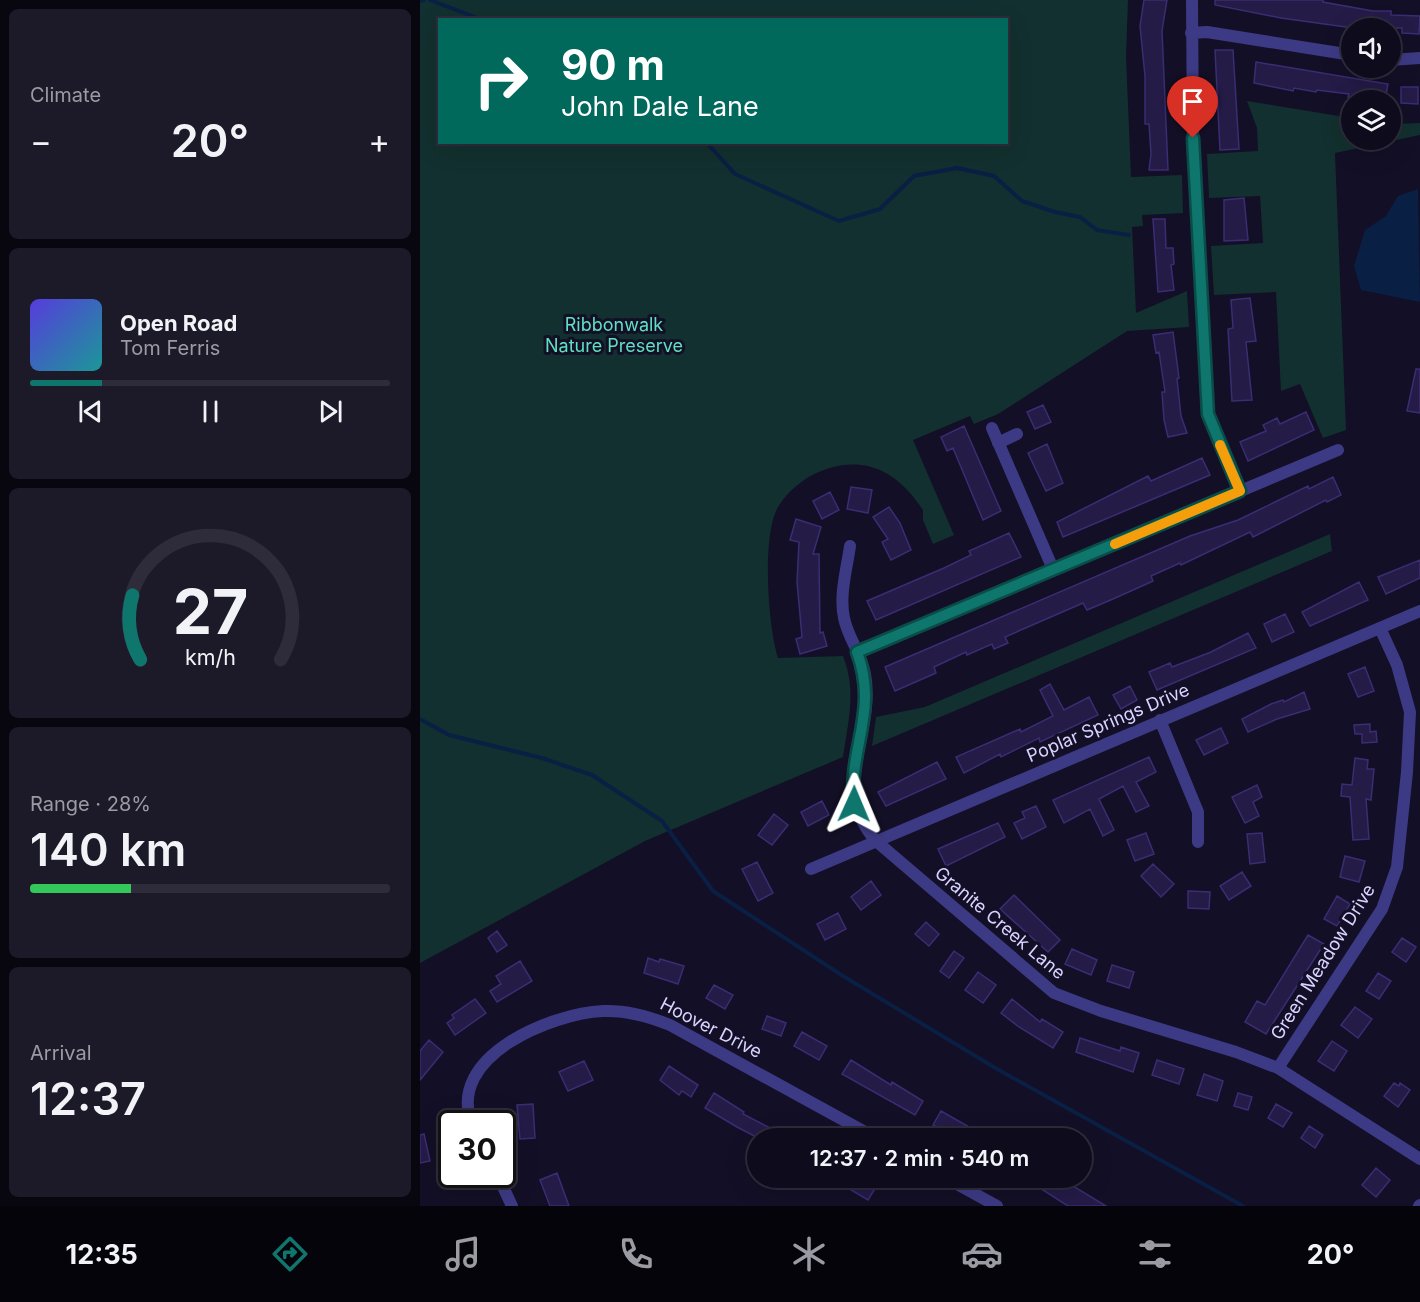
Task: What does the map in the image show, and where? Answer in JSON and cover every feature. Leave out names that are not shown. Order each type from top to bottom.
[{"type":"street","points":[[1192,0],[1193,138],[1208,414],[1240,491]]},
{"type":"street","points":[[1191,33],[1207,32],[1341,53]]},
{"type":"street","points":[[1401,59],[1420,58]]},
{"type":"street","points":[[992,428],[1053,569]]},
{"type":"street","points":[[998,443],[1017,434]]},
{"type":"street","points":[[857,652],[1338,450]]},
{"type":"street","name":"Granite Creek Lane","points":[[850,546],[843,598],[844,618],[865,674],[867,701],[853,794],[860,819],[876,841],[1054,993],[1101,1011],[1236,1052],[1278,1068],[1420,1159]]},
{"type":"street","name":"Poplar Springs Drive","points":[[811,869],[1420,612]]},
{"type":"street","name":"Green Meadow Drive","points":[[1278,1068],[1382,909],[1396,867],[1409,749],[1410,712],[1402,681],[1380,628]]},
{"type":"street","points":[[1160,720],[1198,812],[1198,842]]},
{"type":"street","name":"Hoover Drive","points":[[469,1110],[472,1086],[484,1064],[501,1047],[548,1023],[587,1013],[616,1011],[644,1015],[670,1025],[858,1128]]},
{"type":"street","points":[[504,1188],[512,1206]]},
{"type":"street","points":[[964,1188],[997,1206]]},
{"type":"green space","name":"Ribbonwalk Nature Preserve","points":[[420,0],[1128,0],[1126,57],[1131,177],[1182,175],[1183,213],[1142,215],[1143,226],[1132,227],[1136,313],[1187,291],[1189,327],[1127,331],[998,414],[974,424],[970,416],[913,440],[954,535],[933,544],[923,520],[923,510],[915,499],[896,479],[870,466],[854,464],[824,470],[797,486],[777,509],[769,540],[769,605],[774,644],[778,658],[843,656],[850,682],[850,694],[843,757],[645,841],[420,963]]},
{"type":"green space","points":[[1247,101],[1341,116],[1341,150],[1349,150],[1335,153],[1346,430],[1323,438],[1300,384],[1281,391],[1276,292],[1214,295],[1211,246],[1263,243],[1260,196],[1209,198],[1207,154],[1258,151],[1257,128]]},
{"type":"green space","points":[[1420,123],[1420,135],[1401,139],[1401,124]]},
{"type":"green space","points":[[1330,534],[1332,551],[872,746],[876,717],[925,707]]},
{"type":"water","points":[[1418,189],[1420,302],[1361,290],[1354,266],[1365,230],[1386,216],[1398,196]]},
{"type":"building","points":[[1144,0],[1167,0],[1162,31],[1168,170],[1149,170],[1151,154],[1149,124],[1145,124],[1145,76],[1140,26]]},
{"type":"building","points":[[1215,0],[1323,0],[1323,2],[1373,11],[1391,11],[1391,15],[1420,16],[1419,34],[1402,33],[1401,18],[1341,18],[1341,26],[1215,5]]},
{"type":"building","points":[[1215,50],[1233,50],[1239,149],[1220,150]]},
{"type":"building","points":[[1256,62],[1341,76],[1341,78],[1388,84],[1387,90],[1341,90],[1341,93],[1294,88],[1293,91],[1254,83]]},
{"type":"building","points":[[1401,87],[1418,87],[1418,104],[1401,103]]},
{"type":"building","points":[[1244,198],[1248,240],[1224,241],[1224,200]]},
{"type":"building","points":[[1153,219],[1165,219],[1166,248],[1173,248],[1174,264],[1171,265],[1174,290],[1158,292]]},
{"type":"building","points":[[1250,298],[1256,341],[1246,342],[1252,400],[1232,401],[1228,329],[1233,328],[1231,300]]},
{"type":"building","points":[[1173,332],[1181,416],[1187,433],[1168,437],[1162,392],[1165,392],[1159,352],[1156,353],[1153,335]]},
{"type":"building","points":[[1416,369],[1420,369],[1420,413],[1407,411]]},
{"type":"building","points":[[1043,405],[1051,422],[1035,429],[1027,412]]},
{"type":"building","points":[[1306,412],[1314,430],[1248,461],[1240,442],[1266,431],[1263,425],[1277,418],[1280,424]]},
{"type":"building","points":[[964,426],[1001,511],[983,520],[953,448],[947,451],[941,437]]},
{"type":"building","points":[[1047,444],[1063,483],[1046,491],[1028,453]]},
{"type":"building","points":[[1202,458],[1210,475],[1063,537],[1057,522],[1148,476],[1151,481]]},
{"type":"building","points":[[1333,477],[1341,495],[1327,502],[1326,500],[1253,537],[1250,532],[1181,565],[1180,563],[1151,576],[1153,581],[1087,610],[1083,603],[1005,637],[1008,643],[994,649],[992,644],[967,655],[966,652],[934,667],[936,673],[895,691],[885,667],[1190,536],[1238,520],[1308,486],[1309,489]]},
{"type":"building","points":[[851,487],[872,490],[868,513],[847,509]]},
{"type":"building","points":[[830,492],[839,510],[822,519],[813,501]]},
{"type":"building","points":[[889,507],[900,523],[911,550],[891,560],[882,542],[888,539],[873,517]]},
{"type":"building","points":[[796,519],[821,527],[813,554],[819,554],[820,633],[823,632],[827,646],[800,654],[796,639],[802,637],[797,582],[799,542],[790,540]]},
{"type":"building","points":[[1009,533],[1021,557],[876,620],[867,601],[944,568],[971,555],[969,551]]},
{"type":"building","points":[[1420,560],[1420,578],[1386,594],[1378,577]]},
{"type":"building","points":[[1359,582],[1368,600],[1310,626],[1302,612]]},
{"type":"building","points":[[1285,614],[1294,632],[1272,642],[1264,624]]},
{"type":"building","points":[[1248,633],[1256,648],[1157,690],[1149,672],[1170,663],[1172,667],[1211,652]]},
{"type":"building","points":[[1365,667],[1374,691],[1358,697],[1348,674]]},
{"type":"building","points":[[1050,684],[1064,710],[1089,697],[1098,715],[1040,742],[1039,738],[1001,757],[1000,754],[964,773],[956,757],[1020,729],[1021,732],[1053,716],[1040,690]]},
{"type":"building","points":[[1130,686],[1137,700],[1121,709],[1113,695]]},
{"type":"building","points":[[1304,692],[1310,709],[1277,719],[1248,732],[1242,719],[1271,704],[1283,700],[1284,702]]},
{"type":"building","points":[[1370,724],[1370,732],[1376,731],[1377,742],[1362,743],[1362,734],[1355,734],[1354,725]]},
{"type":"building","points":[[1221,728],[1228,743],[1204,755],[1196,740]]},
{"type":"building","points":[[1149,757],[1156,772],[1136,782],[1149,806],[1136,812],[1123,786],[1099,799],[1114,830],[1103,836],[1090,809],[1064,823],[1053,800]]},
{"type":"building","points":[[1355,758],[1368,760],[1367,769],[1374,769],[1371,800],[1366,799],[1369,839],[1353,840],[1350,797],[1341,796],[1342,784],[1352,785]]},
{"type":"building","points":[[937,762],[946,779],[886,806],[878,792]]},
{"type":"building","points":[[1257,785],[1262,797],[1253,802],[1259,816],[1245,823],[1232,797]]},
{"type":"building","points":[[822,801],[829,815],[808,826],[801,812]]},
{"type":"building","points":[[1036,806],[1046,827],[1022,839],[1014,823],[1025,818],[1022,812]]},
{"type":"building","points":[[774,814],[788,825],[772,845],[758,835]]},
{"type":"building","points":[[998,823],[1005,837],[946,866],[938,849]]},
{"type":"building","points":[[1146,833],[1154,854],[1135,861],[1127,840]]},
{"type":"building","points":[[1262,833],[1265,862],[1250,864],[1247,834]]},
{"type":"building","points":[[1345,856],[1365,861],[1359,882],[1340,877]]},
{"type":"building","points":[[757,862],[773,893],[758,901],[742,869]]},
{"type":"building","points":[[1153,864],[1174,884],[1161,897],[1141,876]]},
{"type":"building","points":[[1242,872],[1251,886],[1229,900],[1220,886]]},
{"type":"building","points":[[871,881],[881,895],[861,910],[851,897]]},
{"type":"building","points":[[1188,891],[1210,892],[1209,909],[1188,908]]},
{"type":"building","points":[[1014,895],[1060,940],[1048,952],[1000,909]]},
{"type":"building","points":[[1337,896],[1350,904],[1337,926],[1324,919]]},
{"type":"building","points":[[838,913],[846,929],[825,940],[817,924]]},
{"type":"building","points":[[926,922],[939,934],[929,946],[915,934]]},
{"type":"building","points":[[497,931],[507,945],[497,952],[488,938]]},
{"type":"building","points":[[1308,935],[1324,944],[1266,1034],[1245,1022],[1257,1001],[1265,1005]]},
{"type":"building","points":[[1402,938],[1416,947],[1406,962],[1392,952]]},
{"type":"building","points":[[1072,949],[1097,960],[1091,975],[1065,964]]},
{"type":"building","points":[[954,951],[964,958],[949,978],[940,971]]},
{"type":"building","points":[[648,958],[684,966],[678,984],[644,973]]},
{"type":"building","points":[[520,961],[532,981],[497,1002],[490,991],[501,984],[496,976]]},
{"type":"building","points":[[1112,965],[1134,972],[1129,988],[1107,981]]},
{"type":"building","points":[[978,972],[996,985],[983,1003],[965,990]]},
{"type":"building","points":[[1378,973],[1391,981],[1379,999],[1366,991]]},
{"type":"building","points":[[714,985],[733,995],[725,1009],[706,998]]},
{"type":"building","points":[[475,999],[486,1013],[455,1035],[447,1023],[454,1018],[452,1015]]},
{"type":"building","points":[[1012,999],[1040,1022],[1042,1019],[1063,1032],[1053,1048],[1001,1013]]},
{"type":"building","points":[[1355,1007],[1372,1019],[1358,1038],[1341,1025]]},
{"type":"building","points":[[767,1016],[786,1023],[781,1036],[762,1029]]},
{"type":"building","points":[[802,1032],[827,1046],[819,1060],[794,1046]]},
{"type":"building","points":[[1080,1038],[1120,1051],[1121,1047],[1139,1053],[1133,1072],[1076,1052]]},
{"type":"building","points":[[429,1040],[443,1052],[420,1080],[420,1051]]},
{"type":"building","points":[[1332,1041],[1347,1051],[1334,1071],[1318,1061]]},
{"type":"building","points":[[851,1060],[891,1085],[892,1082],[923,1101],[915,1115],[842,1074]]},
{"type":"building","points":[[1157,1060],[1184,1069],[1179,1084],[1152,1075]]},
{"type":"building","points":[[584,1061],[593,1080],[568,1091],[559,1072]]},
{"type":"building","points":[[669,1066],[698,1085],[691,1097],[682,1091],[679,1095],[660,1080]]},
{"type":"building","points":[[1204,1074],[1223,1081],[1217,1101],[1197,1095]]},
{"type":"building","points":[[1394,1083],[1399,1086],[1400,1083],[1410,1090],[1398,1107],[1384,1096]]},
{"type":"building","points":[[714,1093],[744,1112],[743,1114],[770,1128],[747,1128],[747,1132],[705,1108]]},
{"type":"building","points":[[1238,1093],[1252,1097],[1248,1110],[1234,1106]]},
{"type":"building","points":[[533,1104],[535,1138],[520,1139],[517,1105]]},
{"type":"building","points":[[1276,1104],[1292,1113],[1283,1127],[1268,1118]]},
{"type":"building","points":[[941,1111],[971,1128],[939,1128],[933,1125]]},
{"type":"building","points":[[1309,1126],[1323,1135],[1315,1148],[1301,1138]]},
{"type":"building","points":[[424,1134],[430,1161],[420,1163],[420,1135]]},
{"type":"building","points":[[1376,1168],[1390,1180],[1376,1197],[1362,1185]]},
{"type":"building","points":[[557,1173],[569,1206],[550,1206],[540,1180]]},
{"type":"building","points":[[848,1188],[875,1188],[868,1200]]},
{"type":"building","points":[[1040,1188],[1076,1188],[1106,1206],[1068,1206]]},
{"type":"waterway","points":[[420,1],[424,0]]},
{"type":"waterway","points":[[430,0],[477,18]]},
{"type":"waterway","points":[[708,144],[735,174],[839,221],[880,209],[914,176],[957,168],[994,176],[1022,201],[1055,212],[1080,217],[1097,230],[1129,235]]},
{"type":"waterway","points":[[420,719],[449,735],[542,758],[592,775],[662,821],[713,891],[843,976],[997,1069],[1243,1206]]},
{"type":"slow traffic","points":[[1115,544],[1240,491],[1220,445]]},
{"type":"route","points":[[854,804],[854,778],[867,701],[865,674],[857,652],[1240,491],[1208,414],[1193,138]]}]
